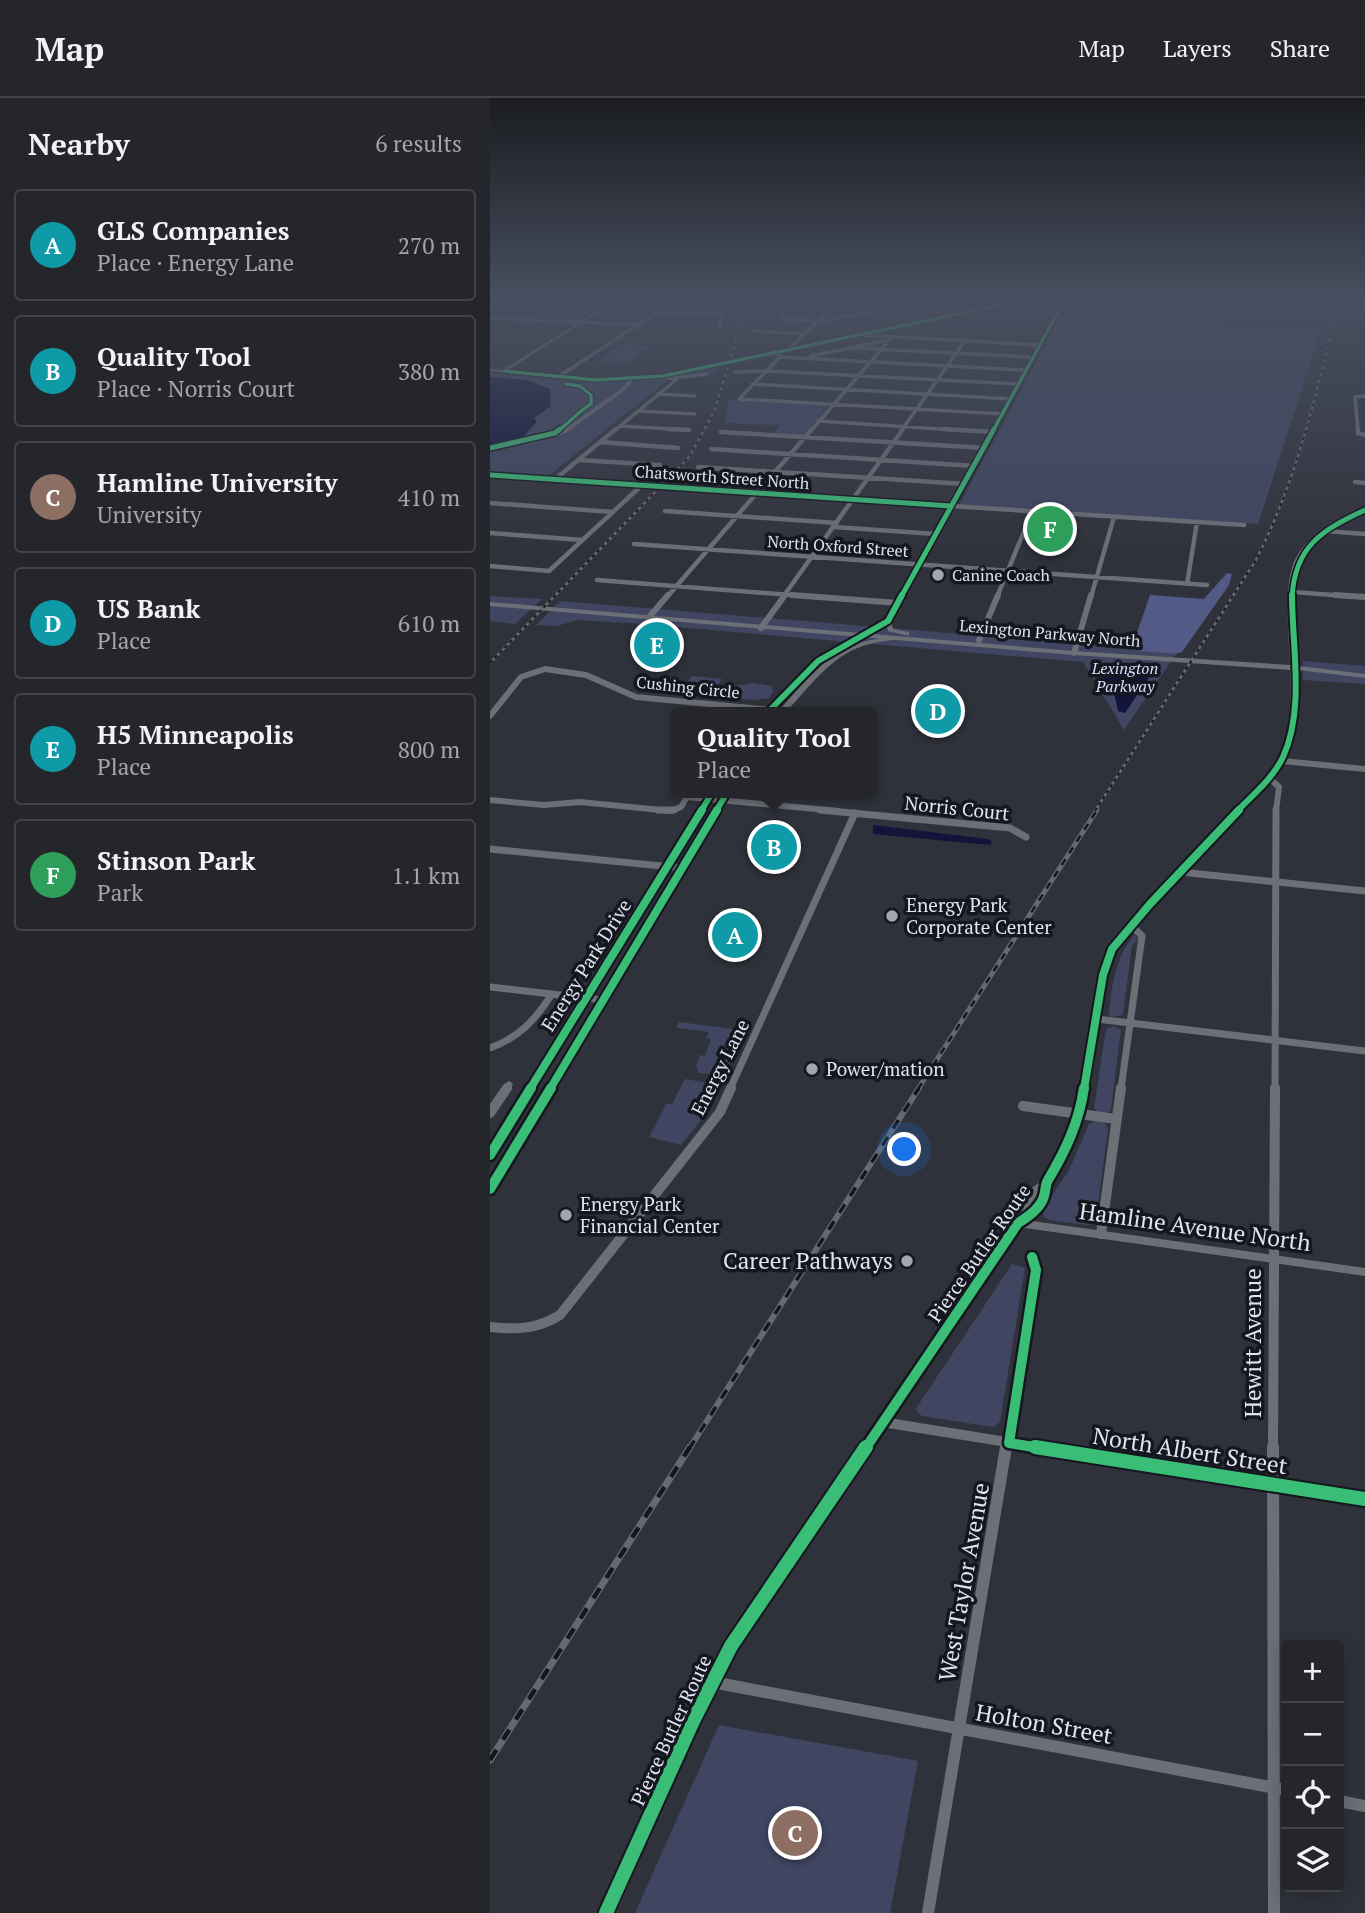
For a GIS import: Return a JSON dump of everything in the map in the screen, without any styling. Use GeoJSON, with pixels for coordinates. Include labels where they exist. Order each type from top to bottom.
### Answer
{"type":"FeatureCollection","features":[{"type":"Feature","properties":{"kind":"main road","name":"Pierce Butler Route"},"geometry":{"type":"LineString","coordinates":[[606,1913],[712,1682],[751,1613],[1018,1223],[1033,1213],[1044,1198],[1046,1184],[1066,1149],[1080,1115],[1105,963],[1115,943],[1282,761],[1292,733],[1294,573],[1299,559],[1325,531],[1365,510]]}},
{"type":"Feature","properties":{"kind":"main road","name":"Lexington Parkway North"},"geometry":{"type":"LineString","coordinates":[[490,604],[895,638],[1075,650]]}},
{"type":"Feature","properties":{"kind":"main road"},"geometry":{"type":"LineString","coordinates":[[888,621],[890,630],[909,634]]}},
{"type":"Feature","properties":{"kind":"main road","name":"Lexington Parkway North"},"geometry":{"type":"LineString","coordinates":[[867,634],[909,634],[1365,674]]}},
{"type":"Feature","properties":{"kind":"street"},"geometry":{"type":"LineString","coordinates":[[619,392],[623,386]]}},
{"type":"Feature","properties":{"kind":"street"},"geometry":{"type":"LineString","coordinates":[[490,449],[532,442],[564,432],[628,386]]}},
{"type":"Feature","properties":{"kind":"street"},"geometry":{"type":"LineString","coordinates":[[554,480],[669,386]]}},
{"type":"Feature","properties":{"kind":"street"},"geometry":{"type":"LineString","coordinates":[[750,386],[739,399],[1003,414]]}},
{"type":"Feature","properties":{"kind":"street"},"geometry":{"type":"LineString","coordinates":[[778,386],[1012,399]]}},
{"type":"Feature","properties":{"kind":"street"},"geometry":{"type":"LineString","coordinates":[[650,616],[850,386]]}},
{"type":"Feature","properties":{"kind":"street"},"geometry":{"type":"LineString","coordinates":[[763,625],[934,386]]}},
{"type":"Feature","properties":{"kind":"street"},"geometry":{"type":"LineString","coordinates":[[774,707],[817,662],[888,621],[1017,386]]}},
{"type":"Feature","properties":{"kind":"street"},"geometry":{"type":"LineString","coordinates":[[659,394],[695,396]]}},
{"type":"Feature","properties":{"kind":"street"},"geometry":{"type":"LineString","coordinates":[[1362,435],[1356,395],[1365,396]]}},
{"type":"Feature","properties":{"kind":"street"},"geometry":{"type":"LineString","coordinates":[[638,411],[695,414]]}},
{"type":"Feature","properties":{"kind":"street"},"geometry":{"type":"LineString","coordinates":[[818,421],[994,432]]}},
{"type":"Feature","properties":{"kind":"street"},"geometry":{"type":"LineString","coordinates":[[620,426],[689,430]]}},
{"type":"Feature","properties":{"kind":"street"},"geometry":{"type":"LineString","coordinates":[[721,432],[985,448]]}},
{"type":"Feature","properties":{"kind":"street"},"geometry":{"type":"LineString","coordinates":[[600,442],[678,447]]}},
{"type":"Feature","properties":{"kind":"street"},"geometry":{"type":"LineString","coordinates":[[711,449],[975,466]]}},
{"type":"Feature","properties":{"kind":"street"},"geometry":{"type":"LineString","coordinates":[[579,460],[660,465]]}},
{"type":"Feature","properties":{"kind":"street"},"geometry":{"type":"LineString","coordinates":[[698,467],[965,484]]}},
{"type":"Feature","properties":{"kind":"street","name":"Chatsworth Street North"},"geometry":{"type":"LineString","coordinates":[[490,475],[1244,525]]}},
{"type":"Feature","properties":{"kind":"street"},"geometry":{"type":"LineString","coordinates":[[1355,482],[1365,483]]}},
{"type":"Feature","properties":{"kind":"street"},"geometry":{"type":"LineString","coordinates":[[490,566],[549,571],[641,486]]}},
{"type":"Feature","properties":{"kind":"street"},"geometry":{"type":"LineString","coordinates":[[490,503],[613,512]]}},
{"type":"Feature","properties":{"kind":"street"},"geometry":{"type":"LineString","coordinates":[[665,511],[936,534]]}},
{"type":"Feature","properties":{"kind":"street"},"geometry":{"type":"LineString","coordinates":[[979,640],[1032,512]]}},
{"type":"Feature","properties":{"kind":"street"},"geometry":{"type":"LineString","coordinates":[[1075,650],[1114,517]]}},
{"type":"Feature","properties":{"kind":"street"},"geometry":{"type":"LineString","coordinates":[[1187,584],[1197,522]]}},
{"type":"Feature","properties":{"kind":"street"},"geometry":{"type":"LineString","coordinates":[[1325,531],[1365,534]]}},
{"type":"Feature","properties":{"kind":"street"},"geometry":{"type":"LineString","coordinates":[[490,533],[582,540]]}},
{"type":"Feature","properties":{"kind":"street","name":"North Oxford Street"},"geometry":{"type":"LineString","coordinates":[[634,544],[1207,585]]}},
{"type":"Feature","properties":{"kind":"street"},"geometry":{"type":"LineString","coordinates":[[597,580],[898,603]]}},
{"type":"Feature","properties":{"kind":"street"},"geometry":{"type":"LineString","coordinates":[[1293,592],[1365,597]]}},
{"type":"Feature","properties":{"kind":"street"},"geometry":{"type":"LineString","coordinates":[[788,707],[827,664],[864,640],[867,634]]}},
{"type":"Feature","properties":{"kind":"street"},"geometry":{"type":"LineString","coordinates":[[843,652],[867,642],[895,638]]}},
{"type":"Feature","properties":{"kind":"street","name":"Cushing Circle"},"geometry":{"type":"LineString","coordinates":[[490,716],[521,677],[545,669],[586,674],[636,697],[718,707]]}},
{"type":"Feature","properties":{"kind":"street"},"geometry":{"type":"LineString","coordinates":[[1282,761],[1365,769]]}},
{"type":"Feature","properties":{"kind":"street","name":"Hewitt Avenue"},"geometry":{"type":"LineString","coordinates":[[1269,778],[1279,787],[1276,796],[1278,882],[1273,1484],[1280,1789],[1274,1913]]}},
{"type":"Feature","properties":{"kind":"street"},"geometry":{"type":"LineString","coordinates":[[490,800],[544,805],[580,803],[671,811],[681,807],[686,798]]}},
{"type":"Feature","properties":{"kind":"street","name":"Energy Park Drive"},"geometry":{"type":"LineString","coordinates":[[490,1156],[667,866],[716,798]]}},
{"type":"Feature","properties":{"kind":"street","name":"Energy Park Drive"},"geometry":{"type":"LineString","coordinates":[[492,1182],[682,868],[717,798]]}},
{"type":"Feature","properties":{"kind":"street","name":"Norris Court"},"geometry":{"type":"LineString","coordinates":[[726,798],[1010,828],[1026,837]]}},
{"type":"Feature","properties":{"kind":"street","name":"Energy Lane"},"geometry":{"type":"LineString","coordinates":[[490,1327],[524,1329],[545,1324],[561,1315],[720,1112],[855,813]]}},
{"type":"Feature","properties":{"kind":"street"},"geometry":{"type":"LineString","coordinates":[[490,849],[682,868]]}},
{"type":"Feature","properties":{"kind":"street"},"geometry":{"type":"LineString","coordinates":[[1180,872],[1365,891]]}},
{"type":"Feature","properties":{"kind":"street"},"geometry":{"type":"LineString","coordinates":[[1101,1234],[1141,940],[1140,933],[1131,925]]}},
{"type":"Feature","properties":{"kind":"street"},"geometry":{"type":"LineString","coordinates":[[490,987],[603,1000]]}},
{"type":"Feature","properties":{"kind":"street"},"geometry":{"type":"LineString","coordinates":[[490,1048],[509,1042],[525,1032],[552,993]]}},
{"type":"Feature","properties":{"kind":"street"},"geometry":{"type":"LineString","coordinates":[[1097,1019],[1365,1051]]}},
{"type":"Feature","properties":{"kind":"street"},"geometry":{"type":"LineString","coordinates":[[490,1113],[509,1085]]}},
{"type":"Feature","properties":{"kind":"street"},"geometry":{"type":"LineString","coordinates":[[1023,1106],[1116,1119]]}},
{"type":"Feature","properties":{"kind":"street","name":"Hamline Avenue North"},"geometry":{"type":"LineString","coordinates":[[1018,1223],[1365,1272]]}},
{"type":"Feature","properties":{"kind":"street","name":"West Taylor Avenue"},"geometry":{"type":"LineString","coordinates":[[928,1913],[1009,1443],[1036,1270],[1032,1257]]}},
{"type":"Feature","properties":{"kind":"street","name":"North Albert Street"},"geometry":{"type":"LineString","coordinates":[[882,1422],[1365,1499]]}},
{"type":"Feature","properties":{"kind":"street","name":"Holton Street"},"geometry":{"type":"LineString","coordinates":[[712,1682],[1280,1789]]}},
{"type":"Feature","properties":{"kind":"street"},"geometry":{"type":"LineString","coordinates":[[1344,1802],[1365,1806]]}},
{"type":"Feature","properties":{"kind":"green space"},"geometry":{"type":"Polygon","coordinates":[[[490,386],[661,386],[548,476],[490,473],[490,386]]]}},
{"type":"Feature","properties":{"kind":"green space"},"geometry":{"type":"Polygon","coordinates":[[[1023,386],[1303,386],[1258,524],[959,505],[1023,386]]]}},
{"type":"Feature","properties":{"kind":"green space"},"geometry":{"type":"Polygon","coordinates":[[[729,400],[830,405],[803,436],[773,435],[780,425],[724,423],[729,400]]]}},
{"type":"Feature","properties":{"kind":"green space"},"geometry":{"type":"Polygon","coordinates":[[[1040,515],[1069,516],[1060,544],[1029,542],[1040,515]]]}},
{"type":"Feature","properties":{"kind":"green space"},"geometry":{"type":"Polygon","coordinates":[[[490,596],[542,599],[515,624],[490,621],[490,596]]]}},
{"type":"Feature","properties":{"kind":"green space","name":"Lexington Parkway"},"geometry":{"type":"Polygon","coordinates":[[[560,601],[1132,648],[1176,654],[1124,730],[1083,662],[629,623],[577,620],[557,626],[536,625],[560,601]]]}},
{"type":"Feature","properties":{"kind":"green space"},"geometry":{"type":"Polygon","coordinates":[[[1303,661],[1365,666],[1365,684],[1303,680],[1303,661]]]}},
{"type":"Feature","properties":{"kind":"green space"},"geometry":{"type":"Polygon","coordinates":[[[692,676],[722,679],[711,695],[680,692],[692,676]]]}},
{"type":"Feature","properties":{"kind":"green space"},"geometry":{"type":"Polygon","coordinates":[[[753,683],[771,686],[773,692],[769,698],[725,698],[723,694],[729,687],[753,683]]]}},
{"type":"Feature","properties":{"kind":"green space"},"geometry":{"type":"Polygon","coordinates":[[[1135,934],[1138,940],[1132,945],[1123,1015],[1110,1017],[1116,972],[1123,952],[1135,934]]]}},
{"type":"Feature","properties":{"kind":"green space"},"geometry":{"type":"Polygon","coordinates":[[[679,1022],[742,1030],[736,1055],[725,1072],[715,1075],[698,1073],[696,1065],[700,1055],[705,1056],[711,1039],[706,1038],[709,1032],[676,1028],[679,1022]]]}},
{"type":"Feature","properties":{"kind":"green space"},"geometry":{"type":"Polygon","coordinates":[[[1114,1026],[1121,1030],[1111,1109],[1106,1114],[1094,1108],[1106,1029],[1114,1026]]]}},
{"type":"Feature","properties":{"kind":"green space"},"geometry":{"type":"Polygon","coordinates":[[[685,1079],[720,1085],[709,1110],[681,1145],[649,1137],[666,1104],[672,1104],[685,1079]]]}},
{"type":"Feature","properties":{"kind":"green space"},"geometry":{"type":"Polygon","coordinates":[[[1095,1121],[1105,1123],[1108,1129],[1096,1219],[1091,1225],[1049,1220],[1044,1217],[1043,1209],[1069,1170],[1089,1124],[1095,1121]]]}},
{"type":"Feature","properties":{"kind":"green space"},"geometry":{"type":"Polygon","coordinates":[[[1012,1264],[1025,1268],[1000,1422],[993,1427],[922,1416],[915,1410],[1012,1264]]]}},
{"type":"Feature","properties":{"kind":"green space"},"geometry":{"type":"Polygon","coordinates":[[[719,1725],[918,1761],[890,1913],[635,1913],[719,1725]]]}},
{"type":"Feature","properties":{"kind":"shaded area"},"geometry":{"type":"Polygon","coordinates":[[[490,386],[542,386],[550,389],[551,406],[534,418],[537,422],[522,438],[490,445],[490,386]]]}},
{"type":"Feature","properties":{"kind":"shaded area"},"geometry":{"type":"Polygon","coordinates":[[[1227,573],[1232,574],[1229,585],[1182,652],[1176,654],[1131,650],[1150,595],[1204,599],[1227,573]]]}},
{"type":"Feature","properties":{"kind":"shaded area"},"geometry":{"type":"Polygon","coordinates":[[[1098,665],[1151,667],[1154,670],[1125,713],[1118,711],[1115,697],[1098,668],[1098,665]]]}},
{"type":"Feature","properties":{"kind":"shaded area"},"geometry":{"type":"Polygon","coordinates":[[[873,825],[988,839],[992,842],[990,845],[873,834],[873,825]]]}},
{"type":"Feature","properties":{"kind":"waterway"},"geometry":{"type":"LineString","coordinates":[[660,678],[661,684],[656,691],[725,698]]}},
{"type":"Feature","properties":{"kind":"railway"},"geometry":{"type":"LineString","coordinates":[[490,663],[689,457],[714,412],[722,386]]}},
{"type":"Feature","properties":{"kind":"railway"},"geometry":{"type":"LineString","coordinates":[[1095,811],[1256,560],[1284,497],[1318,386]]}},
{"type":"Feature","properties":{"kind":"railway"},"geometry":{"type":"LineString","coordinates":[[918,1089],[1097,810]]}},
{"type":"Feature","properties":{"kind":"railway"},"geometry":{"type":"LineString","coordinates":[[689,1449],[919,1088]]}},
{"type":"Feature","properties":{"kind":"railway"},"geometry":{"type":"LineString","coordinates":[[490,1760],[690,1447]]}},
{"type":"Feature","properties":{"kind":"cycle path"},"geometry":{"type":"LineString","coordinates":[[490,448],[555,433],[591,404],[591,395],[578,386]]}},
{"type":"Feature","properties":{"kind":"cycle path"},"geometry":{"type":"LineString","coordinates":[[773,707],[826,655],[888,621],[1017,386]]}},
{"type":"Feature","properties":{"kind":"cycle path"},"geometry":{"type":"LineString","coordinates":[[490,475],[951,506]]}},
{"type":"Feature","properties":{"kind":"cycle path"},"geometry":{"type":"LineString","coordinates":[[606,1913],[693,1721],[731,1646],[1018,1223],[1030,1216],[1044,1198],[1046,1184],[1063,1156],[1080,1115],[1103,975],[1112,949],[1150,904],[1269,778],[1283,757],[1294,706],[1292,593],[1295,568],[1300,557],[1315,540],[1333,526],[1365,510]]}},
{"type":"Feature","properties":{"kind":"cycle path"},"geometry":{"type":"LineString","coordinates":[[490,1155],[709,798]]}},
{"type":"Feature","properties":{"kind":"cycle path"},"geometry":{"type":"LineString","coordinates":[[490,1189],[724,798]]}},
{"type":"Feature","properties":{"kind":"cycle path"},"geometry":{"type":"LineString","coordinates":[[1032,1257],[1036,1270],[1009,1443],[1365,1499]]}},
{"type":"Feature","properties":{"kind":"place","name":"Stinson Park"},"geometry":{"type":"Point","coordinates":[1050,529]}},
{"type":"Feature","properties":{"kind":"place","name":"Canine Coach"},"geometry":{"type":"Point","coordinates":[938,575]}},
{"type":"Feature","properties":{"kind":"place","name":"H5 Minneapolis"},"geometry":{"type":"Point","coordinates":[657,645]}},
{"type":"Feature","properties":{"kind":"place","name":"US Bank"},"geometry":{"type":"Point","coordinates":[938,711]}},
{"type":"Feature","properties":{"kind":"place","name":"Quality Tool"},"geometry":{"type":"Point","coordinates":[774,847]}},
{"type":"Feature","properties":{"kind":"place","name":"Energy Park Corporate Center"},"geometry":{"type":"Point","coordinates":[892,916]}},
{"type":"Feature","properties":{"kind":"place","name":"GLS Companies"},"geometry":{"type":"Point","coordinates":[735,935]}},
{"type":"Feature","properties":{"kind":"place","name":"Power/mation"},"geometry":{"type":"Point","coordinates":[812,1069]}},
{"type":"Feature","properties":{"kind":"place","name":"Energy Park Financial Center"},"geometry":{"type":"Point","coordinates":[566,1215]}},
{"type":"Feature","properties":{"kind":"place","name":"Career Pathways"},"geometry":{"type":"Point","coordinates":[907,1261]}},
{"type":"Feature","properties":{"kind":"place","name":"Hamline University"},"geometry":{"type":"Point","coordinates":[795,1833]}}]}
